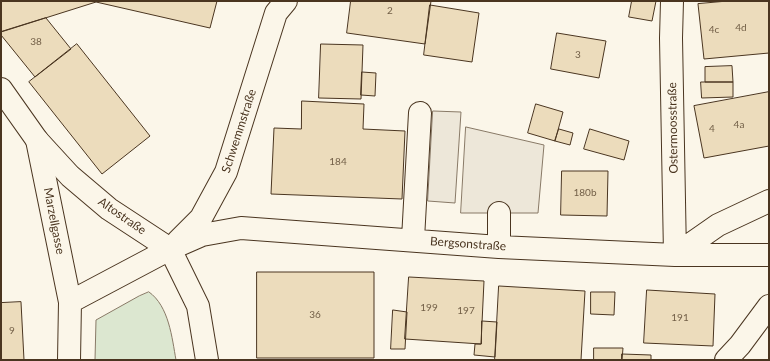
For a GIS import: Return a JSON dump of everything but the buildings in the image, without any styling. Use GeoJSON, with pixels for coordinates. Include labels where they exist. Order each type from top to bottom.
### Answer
{"type":"FeatureCollection","features":[{"type":"Feature","properties":{"kind":"street","name":"Ostermoosstraße"},"geometry":{"type":"LineString","coordinates":[[672,1],[671,38],[675,255]]}},
{"type":"Feature","properties":{"kind":"street","name":"Schwemmstraße"},"geometry":{"type":"LineString","coordinates":[[170,249],[201,218],[226,172],[279,5]]}},
{"type":"Feature","properties":{"kind":"street","name":"Altostraße"},"geometry":{"type":"LineString","coordinates":[[1,89],[37,140],[70,176],[108,210],[170,249]]}},
{"type":"Feature","properties":{"kind":"street"},"geometry":{"type":"LineString","coordinates":[[413,240],[420,113]]}},
{"type":"Feature","properties":{"kind":"street","name":"Marzellgasse"},"geometry":{"type":"LineString","coordinates":[[37,140],[70,302],[68,360]]}},
{"type":"Feature","properties":{"kind":"street"},"geometry":{"type":"LineString","coordinates":[[675,255],[718,225],[769,201]]}},
{"type":"Feature","properties":{"kind":"street"},"geometry":{"type":"LineString","coordinates":[[499,247],[500,213]]}},
{"type":"Feature","properties":{"kind":"street","name":"Bergsonstraße"},"geometry":{"type":"LineString","coordinates":[[170,249],[202,235],[241,228],[499,247],[675,255],[769,255]]}},
{"type":"Feature","properties":{"kind":"street"},"geometry":{"type":"LineString","coordinates":[[70,302],[170,249],[198,306],[207,360]]}},
{"type":"Feature","properties":{"kind":"street"},"geometry":{"type":"LineString","coordinates":[[726,360],[740,345],[769,306]]}},
{"type":"Feature","properties":{"kind":"green space"},"geometry":{"type":"Polygon","coordinates":[[[149,292],[156,298],[165,314],[171,333],[176,360],[95,360],[96,320],[149,292]]]}},
{"type":"Feature","properties":{"kind":"shaded area"},"geometry":{"type":"Polygon","coordinates":[[[433,111],[461,112],[455,203],[428,201],[433,111]]]}},
{"type":"Feature","properties":{"kind":"shaded area"},"geometry":{"type":"Polygon","coordinates":[[[466,127],[544,145],[538,213],[461,213],[466,127]]]}}]}
